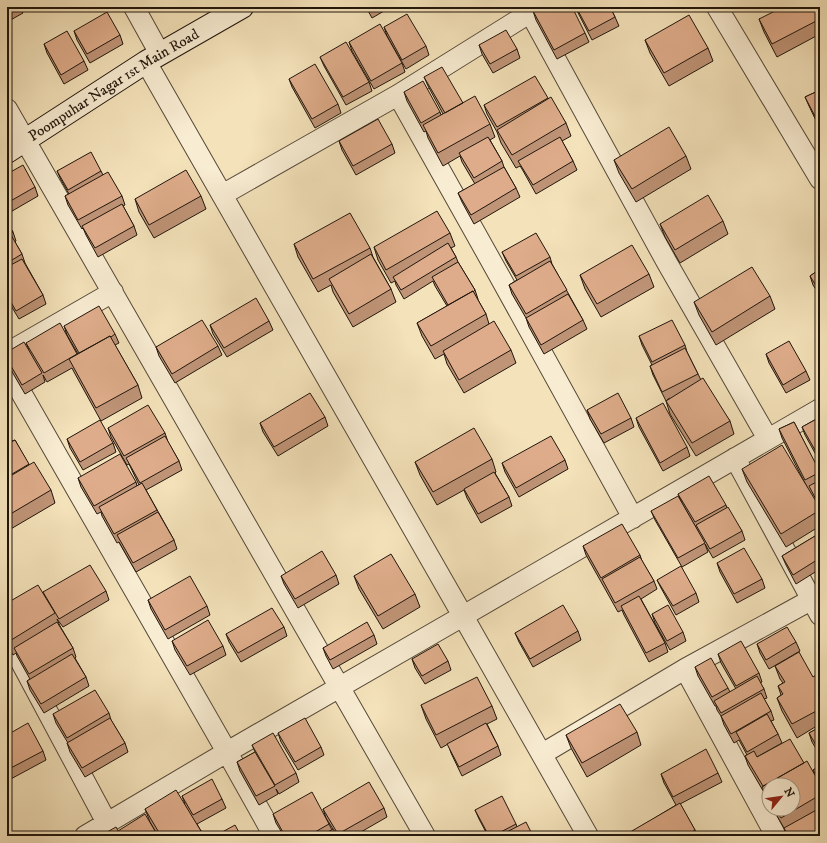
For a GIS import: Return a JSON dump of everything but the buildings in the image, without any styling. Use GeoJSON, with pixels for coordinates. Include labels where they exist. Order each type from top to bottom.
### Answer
{"type":"FeatureCollection","features":[{"type":"Feature","properties":{"kind":"main road","name":"Poompuhar Nagar 1st Main Road"},"geometry":{"type":"LineString","coordinates":[[7,152],[153,58],[242,7]]}},
{"type":"Feature","properties":{"kind":"street"},"geometry":{"type":"LineString","coordinates":[[134,7],[153,58],[222,195],[588,836]]}},
{"type":"Feature","properties":{"kind":"street"},"geometry":{"type":"LineString","coordinates":[[717,7],[820,179]]}},
{"type":"Feature","properties":{"kind":"street"},"geometry":{"type":"LineString","coordinates":[[222,195],[398,95],[532,9],[666,261],[768,439]]}},
{"type":"Feature","properties":{"kind":"street"},"geometry":{"type":"LineString","coordinates":[[398,95],[633,518]]}},
{"type":"Feature","properties":{"kind":"street"},"geometry":{"type":"LineString","coordinates":[[7,109],[426,836]]}},
{"type":"Feature","properties":{"kind":"street"},"geometry":{"type":"LineString","coordinates":[[7,353],[113,292]]}},
{"type":"Feature","properties":{"kind":"street"},"geometry":{"type":"LineString","coordinates":[[7,368],[228,752],[274,836]]}},
{"type":"Feature","properties":{"kind":"street"},"geometry":{"type":"LineString","coordinates":[[85,836],[339,687],[820,409]]}},
{"type":"Feature","properties":{"kind":"street"},"geometry":{"type":"LineString","coordinates":[[542,754],[685,670],[817,604],[735,458]]}},
{"type":"Feature","properties":{"kind":"street"},"geometry":{"type":"LineString","coordinates":[[7,636],[107,823]]}},
{"type":"Feature","properties":{"kind":"street"},"geometry":{"type":"LineString","coordinates":[[685,670],[776,836]]}}]}
